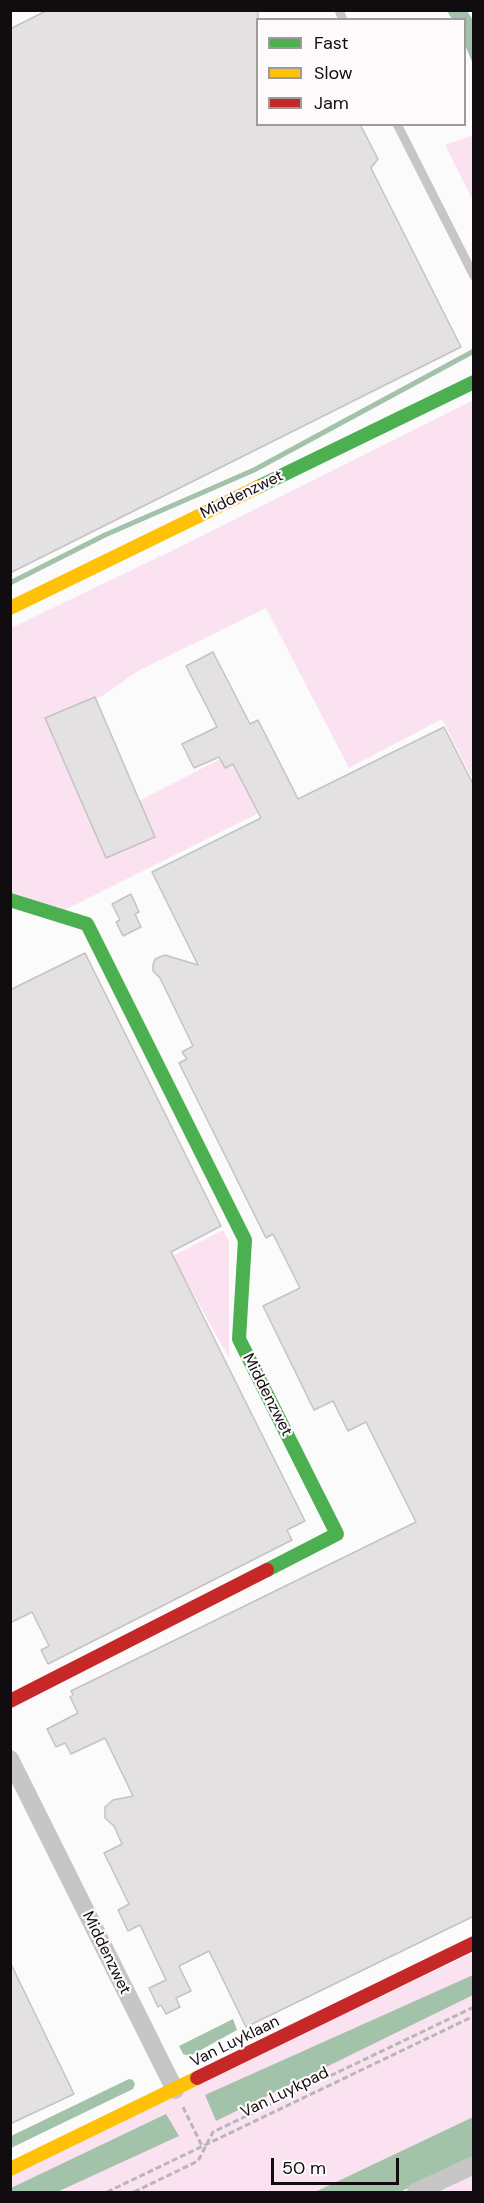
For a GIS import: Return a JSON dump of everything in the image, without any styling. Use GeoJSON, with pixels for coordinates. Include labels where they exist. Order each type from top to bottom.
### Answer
{"type":"FeatureCollection","features":[{"type":"Feature","properties":{"kind":"street","name":"Middenzwet"},"geometry":{"type":"LineString","coordinates":[[10,608],[474,382]]}},
{"type":"Feature","properties":{"kind":"street","name":"Middenzwet"},"geometry":{"type":"LineString","coordinates":[[10,900],[87,924],[244,1240],[239,1339],[337,1534],[10,1701]]}},
{"type":"Feature","properties":{"kind":"street","name":"Middenzwet"},"geometry":{"type":"LineString","coordinates":[[10,1759],[175,2090]]}},
{"type":"Feature","properties":{"kind":"street","name":"Van Luyklaan"},"geometry":{"type":"LineString","coordinates":[[10,2169],[474,1943]]}},
{"type":"Feature","properties":{"kind":"street"},"geometry":{"type":"LineString","coordinates":[[416,2193],[474,2165]]}},
{"type":"Feature","properties":{"kind":"lane"},"geometry":{"type":"LineString","coordinates":[[398,126],[474,276]]}},
{"type":"Feature","properties":{"kind":"path"},"geometry":{"type":"LineString","coordinates":[[134,2193],[198,2161],[210,2143],[213,2132],[474,2007]]}},
{"type":"Feature","properties":{"kind":"path","name":"Van Luykpad"},"geometry":{"type":"LineString","coordinates":[[107,2193],[474,2016]]}},
{"type":"Feature","properties":{"kind":"path"},"geometry":{"type":"LineString","coordinates":[[175,2090],[202,2146]]}},
{"type":"Feature","properties":{"kind":"shaded area"},"geometry":{"type":"Polygon","coordinates":[[[447,11],[467,11],[474,22],[473,64],[466,47],[466,18],[451,18],[447,11]]]}},
{"type":"Feature","properties":{"kind":"shaded area"},"geometry":{"type":"Polygon","coordinates":[[[474,135],[473,201],[445,145],[474,135]]]}},
{"type":"Feature","properties":{"kind":"shaded area"},"geometry":{"type":"Polygon","coordinates":[[[473,400],[473,780],[442,719],[349,768],[266,608],[138,671],[102,696],[50,719],[94,821],[147,797],[266,735],[297,794],[61,912],[11,893],[11,628],[473,400]]]}},
{"type":"Feature","properties":{"kind":"shaded area"},"geometry":{"type":"Polygon","coordinates":[[[223,1230],[229,1242],[229,1358],[172,1256],[223,1230]]]}},
{"type":"Feature","properties":{"kind":"shaded area"},"geometry":{"type":"Polygon","coordinates":[[[473,1953],[473,2117],[315,2192],[11,2192],[10,2171],[473,1953]]]}},
{"type":"Feature","properties":{"kind":"shaded area"},"geometry":{"type":"Polygon","coordinates":[[[473,1975],[473,1995],[216,2121],[205,2095],[473,1975]]]}},
{"type":"Feature","properties":{"kind":"shaded area"},"geometry":{"type":"Polygon","coordinates":[[[233,2019],[237,2030],[190,2056],[183,2054],[179,2046],[233,2019]]]}},
{"type":"Feature","properties":{"kind":"shaded area"},"geometry":{"type":"Polygon","coordinates":[[[129,2079],[135,2084],[133,2089],[11,2148],[11,2136],[129,2079]]]}},
{"type":"Feature","properties":{"kind":"shaded area"},"geometry":{"type":"Polygon","coordinates":[[[166,2114],[179,2136],[57,2192],[11,2192],[11,2188],[166,2114]]]}},
{"type":"Feature","properties":{"kind":"shaded area"},"geometry":{"type":"Polygon","coordinates":[[[473,2117],[473,2158],[400,2192],[315,2192],[473,2117]]]}},
{"type":"Feature","properties":{"kind":"shaded area"},"geometry":{"type":"Polygon","coordinates":[[[473,2172],[473,2192],[430,2192],[473,2172]]]}},
{"type":"Feature","properties":{"kind":"building"},"geometry":{"type":"Polygon","coordinates":[[[48,10],[258,10],[258,18],[256,18],[256,126],[361,126],[378,159],[371,168],[461,347],[10,573],[10,29],[48,10]]]}},
{"type":"Feature","properties":{"kind":"building"},"geometry":{"type":"Polygon","coordinates":[[[213,652],[250,724],[258,720],[298,799],[444,727],[474,786],[474,1916],[246,2027],[209,1951],[179,1966],[191,1991],[176,1998],[180,2007],[166,2014],[161,2005],[158,2007],[149,1988],[166,1980],[140,1925],[128,1931],[118,1910],[129,1904],[104,1853],[122,1844],[114,1826],[105,1818],[105,1807],[113,1800],[133,1796],[105,1738],[71,1754],[65,1743],[56,1747],[47,1729],[78,1713],[70,1697],[73,1695],[71,1691],[416,1522],[366,1422],[348,1431],[333,1401],[314,1410],[263,1306],[300,1288],[273,1234],[266,1238],[179,1063],[187,1059],[182,1052],[193,1046],[160,978],[153,971],[155,959],[165,955],[198,965],[152,872],[261,818],[233,764],[225,768],[219,757],[194,768],[182,744],[217,727],[186,666],[213,652]]]}},
{"type":"Feature","properties":{"kind":"building"},"geometry":{"type":"Polygon","coordinates":[[[95,697],[155,837],[106,858],[45,718],[95,697]]]}},
{"type":"Feature","properties":{"kind":"building"},"geometry":{"type":"Polygon","coordinates":[[[131,894],[139,912],[135,914],[141,927],[123,936],[116,922],[120,920],[112,904],[131,894]]]}},
{"type":"Feature","properties":{"kind":"building"},"geometry":{"type":"Polygon","coordinates":[[[85,953],[221,1226],[171,1252],[305,1521],[287,1530],[292,1540],[48,1664],[41,1650],[49,1646],[32,1612],[10,1623],[10,990],[85,953]]]}},
{"type":"Feature","properties":{"kind":"building"},"geometry":{"type":"Polygon","coordinates":[[[10,1962],[74,2094],[10,2124],[10,1962]]]}},
{"type":"Feature","properties":{"kind":"waterway"},"geometry":{"type":"LineString","coordinates":[[10,583],[105,535],[254,470],[474,351]]}},
{"type":"Feature","properties":{"kind":"traffic: fast"},"geometry":{"type":"LineString","coordinates":[[258,487],[474,382]]}},
{"type":"Feature","properties":{"kind":"traffic: fast"},"geometry":{"type":"LineString","coordinates":[[10,900],[87,924],[245,1240],[239,1339],[337,1534],[267,1570]]}},
{"type":"Feature","properties":{"kind":"traffic: slow"},"geometry":{"type":"LineString","coordinates":[[10,608],[258,487]]}},
{"type":"Feature","properties":{"kind":"traffic: slow"},"geometry":{"type":"LineString","coordinates":[[10,2169],[197,2078]]}},
{"type":"Feature","properties":{"kind":"traffic: jam"},"geometry":{"type":"LineString","coordinates":[[10,1701],[267,1570]]}},
{"type":"Feature","properties":{"kind":"traffic: jam"},"geometry":{"type":"LineString","coordinates":[[197,2078],[474,1943]]}}]}
